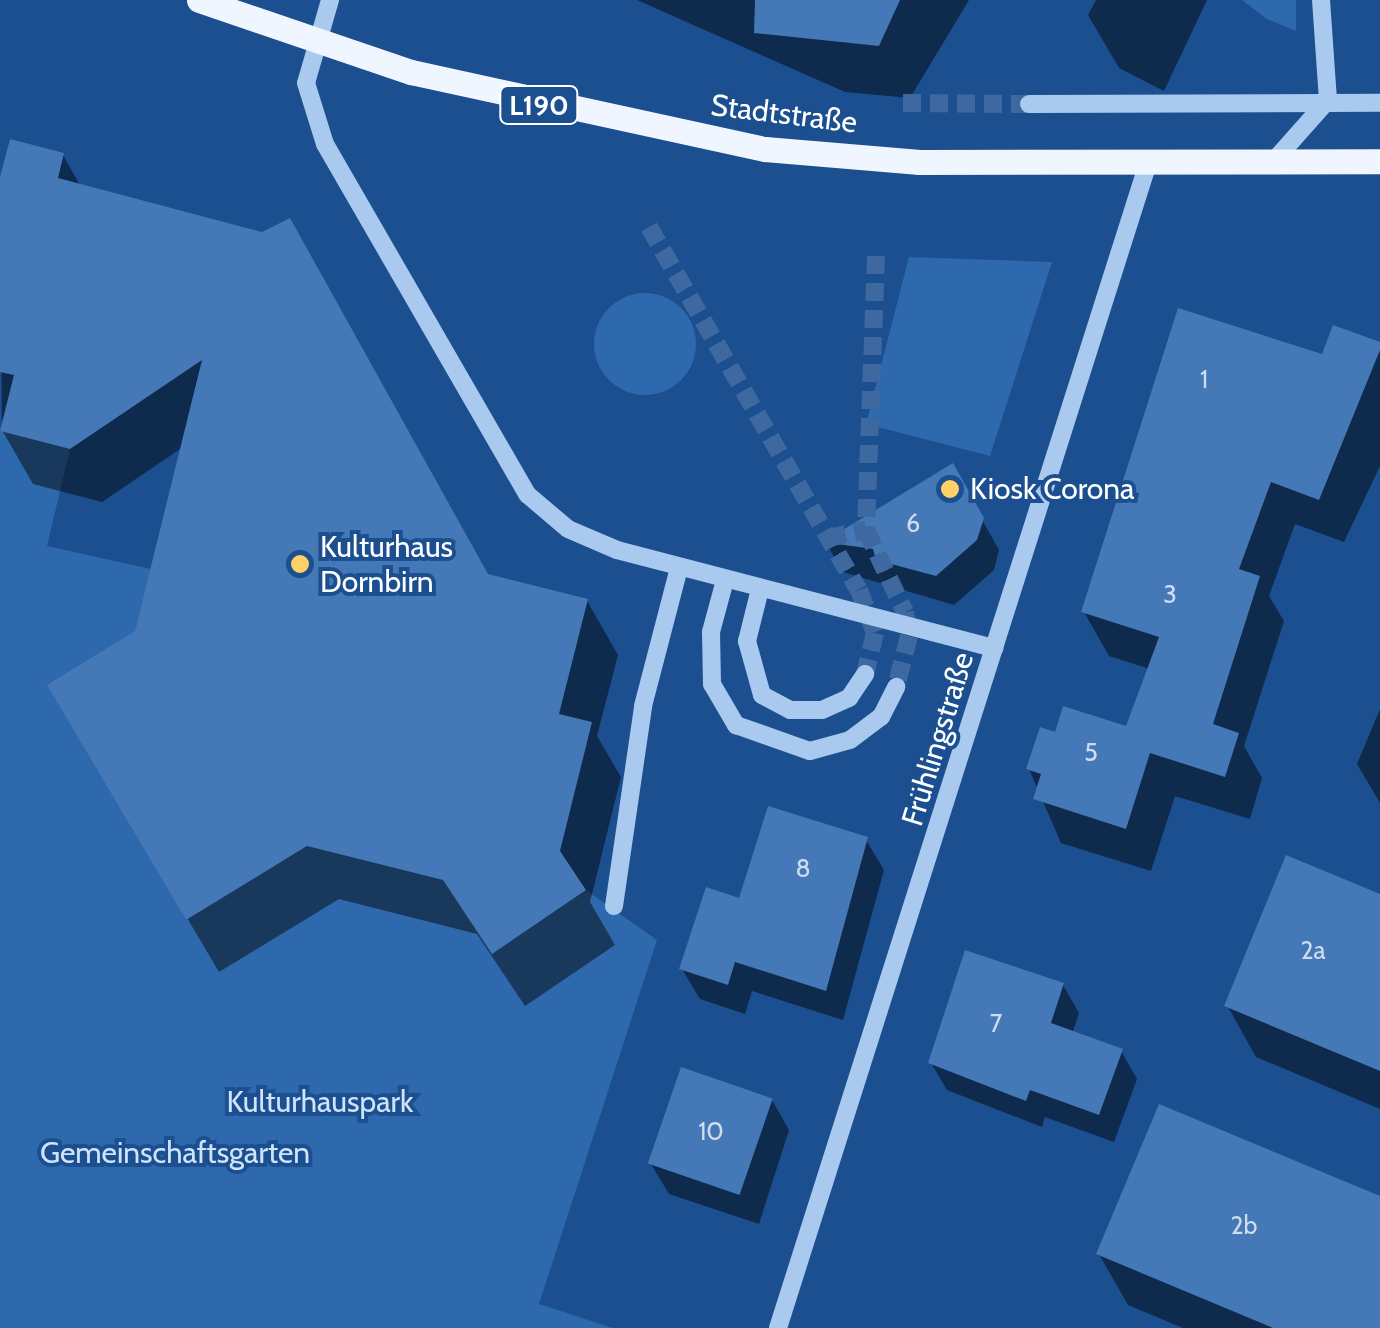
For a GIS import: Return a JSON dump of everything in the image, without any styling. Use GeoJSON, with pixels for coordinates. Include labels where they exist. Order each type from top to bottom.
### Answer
{"type":"FeatureCollection","features":[{"type":"Feature","properties":{"kind":"main road","name":"Stadtstraße"},"geometry":{"type":"LineString","coordinates":[[198,0],[318,44],[557,109],[764,149],[1148,166],[1380,161]]}},
{"type":"Feature","properties":{"kind":"street"},"geometry":{"type":"LineString","coordinates":[[330,0],[306,84],[325,144],[528,495],[568,529],[679,568],[994,648]]}},
{"type":"Feature","properties":{"kind":"street"},"geometry":{"type":"LineString","coordinates":[[1272,162],[1328,100],[1321,0]]}},
{"type":"Feature","properties":{"kind":"street"},"geometry":{"type":"LineString","coordinates":[[1029,104],[1328,100],[1380,103]]}},
{"type":"Feature","properties":{"kind":"street","name":"Frühlingstraße"},"geometry":{"type":"LineString","coordinates":[[778,1328],[1148,166]]}},
{"type":"Feature","properties":{"kind":"street"},"geometry":{"type":"LineString","coordinates":[[614,906],[643,706],[679,568]]}},
{"type":"Feature","properties":{"kind":"street"},"geometry":{"type":"LineString","coordinates":[[725,580],[711,632],[712,684],[736,725],[810,751],[850,740],[882,717],[896,686]]}},
{"type":"Feature","properties":{"kind":"street"},"geometry":{"type":"LineString","coordinates":[[760,589],[747,641],[762,694],[790,710],[822,710],[849,698],[864,674]]}},
{"type":"Feature","properties":{"kind":"green space"},"geometry":{"type":"Polygon","coordinates":[[[1242,0],[1296,0],[1296,31],[1267,19],[1242,0]]]}},
{"type":"Feature","properties":{"kind":"green space"},"geometry":{"type":"Polygon","coordinates":[[[909,257],[1052,262],[990,456],[866,424],[909,257]]]}},
{"type":"Feature","properties":{"kind":"green space"},"geometry":{"type":"Polygon","coordinates":[[[645,293],[674,301],[688,315],[696,344],[688,373],[674,387],[645,395],[616,387],[602,373],[594,344],[602,315],[616,301],[645,293]]]}},
{"type":"Feature","properties":{"kind":"green space","name":"Kulturhauspark"},"geometry":{"type":"Polygon","coordinates":[[[0,431],[70,449],[47,546],[151,569],[135,631],[48,686],[186,920],[307,846],[443,880],[492,953],[586,890],[657,940],[539,1304],[613,1328],[0,1328],[0,431]]]}},
{"type":"Feature","properties":{"kind":"building"},"geometry":{"type":"Polygon","coordinates":[[[755,0],[900,0],[879,46],[754,33],[755,0]]]}},
{"type":"Feature","properties":{"kind":"building","name":"Kulturhaus Dornbirn"},"geometry":{"type":"Polygon","coordinates":[[[10,139],[64,153],[58,178],[262,232],[290,218],[488,574],[588,599],[559,714],[592,722],[560,851],[586,890],[492,954],[443,880],[307,846],[186,920],[47,685],[135,631],[202,360],[70,449],[0,431],[14,375],[0,372],[0,177],[10,139]]]}},
{"type":"Feature","properties":{"kind":"building"},"geometry":{"type":"Polygon","coordinates":[[[1178,308],[1322,354],[1333,325],[1380,342],[1380,350],[1319,500],[1271,482],[1239,569],[1260,576],[1213,724],[1239,733],[1225,777],[1150,753],[1126,829],[1033,799],[1041,774],[1026,769],[1040,727],[1055,732],[1063,706],[1126,726],[1159,637],[1081,612],[1178,308]]]}},
{"type":"Feature","properties":{"kind":"building"},"geometry":{"type":"Polygon","coordinates":[[[953,463],[984,518],[977,540],[936,576],[876,560],[873,549],[823,542],[953,463]]]}},
{"type":"Feature","properties":{"kind":"building"},"geometry":{"type":"Polygon","coordinates":[[[768,806],[868,837],[826,991],[735,962],[728,985],[679,969],[706,887],[739,898],[768,806]]]}},
{"type":"Feature","properties":{"kind":"building"},"geometry":{"type":"Polygon","coordinates":[[[1286,855],[1380,894],[1380,1071],[1224,1006],[1286,855]]]}},
{"type":"Feature","properties":{"kind":"building"},"geometry":{"type":"Polygon","coordinates":[[[965,950],[1064,983],[1051,1023],[1123,1049],[1099,1115],[1030,1090],[1026,1101],[928,1063],[965,950]]]}},
{"type":"Feature","properties":{"kind":"building"},"geometry":{"type":"Polygon","coordinates":[[[681,1067],[773,1099],[740,1195],[648,1163],[681,1067]]]}},
{"type":"Feature","properties":{"kind":"building"},"geometry":{"type":"Polygon","coordinates":[[[1159,1104],[1380,1196],[1380,1328],[1273,1328],[1096,1254],[1159,1104]]]}},
{"type":"Feature","properties":{"kind":"tunnel"},"geometry":{"type":"LineString","coordinates":[[903,103],[1029,104]]}},
{"type":"Feature","properties":{"kind":"tunnel"},"geometry":{"type":"LineString","coordinates":[[649,227],[859,590],[875,633],[865,674]]}},
{"type":"Feature","properties":{"kind":"tunnel"},"geometry":{"type":"LineString","coordinates":[[876,256],[866,530],[905,612],[909,636],[896,687]]}},
{"type":"Feature","properties":{"kind":"tunnel"},"geometry":{"type":"LineString","coordinates":[[828,538],[866,530]]}},
{"type":"Feature","properties":{"kind":"place","name":"Kiosk Corona"},"geometry":{"type":"Point","coordinates":[950,489]}},
{"type":"Feature","properties":{"kind":"place","name":"Kulturhaus Dornbirn"},"geometry":{"type":"Point","coordinates":[300,564]}},
{"type":"Feature","properties":{"kind":"park label","name":"Gemeinschaftsgarten"},"geometry":{"type":"Point","coordinates":[175,1153]}}]}
